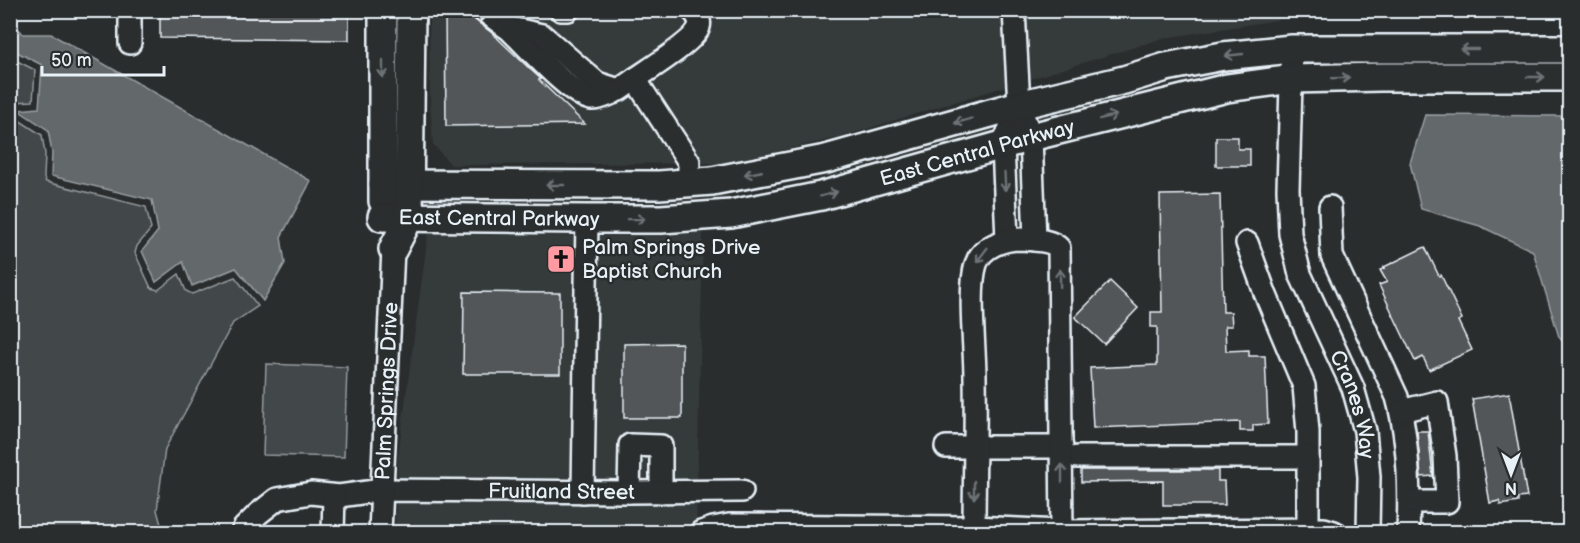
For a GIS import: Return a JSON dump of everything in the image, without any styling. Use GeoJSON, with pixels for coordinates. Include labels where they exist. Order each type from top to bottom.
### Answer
{"type":"FeatureCollection","features":[{"type":"Feature","properties":{"kind":"main road","name":"Palm Springs Drive"},"geometry":{"type":"LineString","coordinates":[[383,10],[382,217],[393,249]]}},
{"type":"Feature","properties":{"kind":"main road","name":"Palm Springs Drive"},"geometry":{"type":"LineString","coordinates":[[393,249],[410,218],[411,10]]}},
{"type":"Feature","properties":{"kind":"main road","name":"East Central Parkway"},"geometry":{"type":"LineString","coordinates":[[383,184],[625,185],[712,181],[826,159],[1019,105],[1124,80],[1166,67],[1223,56],[1292,49],[1569,49]]}},
{"type":"Feature","properties":{"kind":"main road","name":"East Central Parkway"},"geometry":{"type":"LineString","coordinates":[[382,217],[661,219],[731,214],[821,196],[1031,137],[1227,88],[1292,79],[1569,76]]}},
{"type":"Feature","properties":{"kind":"street"},"geometry":{"type":"LineString","coordinates":[[130,10],[130,43]]}},
{"type":"Feature","properties":{"kind":"street"},"geometry":{"type":"LineString","coordinates":[[561,10],[567,10]]}},
{"type":"Feature","properties":{"kind":"street"},"geometry":{"type":"LineString","coordinates":[[618,89],[691,38],[699,28],[699,21],[692,10]]}},
{"type":"Feature","properties":{"kind":"street"},"geometry":{"type":"LineString","coordinates":[[1014,10],[1019,105],[1031,137],[1035,240]]}},
{"type":"Feature","properties":{"kind":"street"},"geometry":{"type":"LineString","coordinates":[[482,16],[520,31],[542,35],[597,83],[618,89],[689,162],[689,183]]}},
{"type":"Feature","properties":{"kind":"street","name":"Cranes Way"},"geometry":{"type":"LineString","coordinates":[[1292,49],[1288,189],[1290,234],[1300,274],[1353,388],[1365,431],[1369,477],[1368,532]]}},
{"type":"Feature","properties":{"kind":"street"},"geometry":{"type":"LineString","coordinates":[[1007,240],[1003,145],[1019,105]]}},
{"type":"Feature","properties":{"kind":"street","name":"Cranes Way"},"geometry":{"type":"LineString","coordinates":[[1330,207],[1332,256],[1397,397],[1401,411],[1407,456],[1408,532]]}},
{"type":"Feature","properties":{"kind":"street"},"geometry":{"type":"LineString","coordinates":[[584,492],[587,219]]}},
{"type":"Feature","properties":{"kind":"street"},"geometry":{"type":"LineString","coordinates":[[974,530],[973,285],[976,262],[988,247],[1007,240],[1035,240],[1056,244],[1059,248],[1069,452],[1061,532]]}},
{"type":"Feature","properties":{"kind":"street"},"geometry":{"type":"LineString","coordinates":[[1247,243],[1304,386],[1308,457],[1297,531]]}},
{"type":"Feature","properties":{"kind":"street","name":"Palm Springs Drive"},"geometry":{"type":"LineString","coordinates":[[380,532],[393,249]]}},
{"type":"Feature","properties":{"kind":"street"},"geometry":{"type":"LineString","coordinates":[[1305,284],[1337,269]]}},
{"type":"Feature","properties":{"kind":"street"},"geometry":{"type":"LineString","coordinates":[[1401,411],[1437,402],[1444,456],[1447,502],[1409,502]]}},
{"type":"Feature","properties":{"kind":"street"},"geometry":{"type":"LineString","coordinates":[[630,492],[630,445],[661,446],[661,492]]}},
{"type":"Feature","properties":{"kind":"street"},"geometry":{"type":"LineString","coordinates":[[946,447],[1308,457]]}},
{"type":"Feature","properties":{"kind":"street","name":"Fruitland Street"},"geometry":{"type":"LineString","coordinates":[[242,532],[258,514],[277,499],[311,493],[334,496],[382,490],[742,491]]}},
{"type":"Feature","properties":{"kind":"street"},"geometry":{"type":"LineString","coordinates":[[333,532],[334,496]]}},
{"type":"Feature","properties":{"kind":"street"},"geometry":{"type":"LineString","coordinates":[[701,532],[729,525],[1061,532],[1324,530],[1334,532]]}},
{"type":"Feature","properties":{"kind":"path"},"geometry":{"type":"LineString","coordinates":[[482,16],[491,10]]}},
{"type":"Feature","properties":{"kind":"shaded area"},"geometry":{"type":"Polygon","coordinates":[[[429,11],[1333,11],[1164,38],[837,138],[724,163],[451,165],[433,144],[429,11]]]}},
{"type":"Feature","properties":{"kind":"shaded area"},"geometry":{"type":"Polygon","coordinates":[[[11,20],[23,34],[51,34],[311,181],[281,237],[285,263],[263,301],[236,268],[192,286],[183,262],[156,282],[142,251],[158,231],[152,200],[51,176],[52,153],[48,130],[18,110],[39,108],[42,65],[11,49],[11,20]]]}},
{"type":"Feature","properties":{"kind":"shaded area"},"geometry":{"type":"Polygon","coordinates":[[[11,58],[35,70],[33,101],[15,102],[11,111],[11,58]]]}},
{"type":"Feature","properties":{"kind":"shaded area"},"geometry":{"type":"Polygon","coordinates":[[[11,111],[14,117],[42,135],[46,182],[146,207],[151,229],[137,246],[135,253],[151,288],[158,290],[179,274],[186,291],[192,294],[235,277],[258,306],[233,323],[165,449],[157,510],[163,532],[11,532],[11,111]]]}},
{"type":"Feature","properties":{"kind":"shaded area"},"geometry":{"type":"Polygon","coordinates":[[[1425,115],[1569,116],[1569,350],[1559,337],[1533,251],[1480,226],[1421,209],[1410,163],[1425,115]]]}},
{"type":"Feature","properties":{"kind":"shaded area"},"geometry":{"type":"Polygon","coordinates":[[[703,233],[696,532],[395,532],[396,500],[684,502],[397,481],[398,456],[428,234],[611,236],[703,233]]]}},
{"type":"Feature","properties":{"kind":"shaded area"},"geometry":{"type":"Polygon","coordinates":[[[266,364],[347,367],[344,457],[263,455],[266,364]]]}},
{"type":"Feature","properties":{"kind":"building"},"geometry":{"type":"Polygon","coordinates":[[[160,10],[349,10],[349,40],[160,38],[160,10]]]}},
{"type":"Feature","properties":{"kind":"building"},"geometry":{"type":"Polygon","coordinates":[[[445,10],[469,10],[475,20],[541,79],[539,80],[585,124],[446,126],[445,10]]]}},
{"type":"Feature","properties":{"kind":"building"},"geometry":{"type":"Polygon","coordinates":[[[1216,137],[1238,137],[1238,149],[1250,149],[1250,166],[1216,166],[1216,137]]]}},
{"type":"Feature","properties":{"kind":"building"},"geometry":{"type":"Polygon","coordinates":[[[1220,194],[1223,312],[1231,312],[1232,326],[1225,326],[1226,351],[1249,350],[1249,356],[1265,356],[1268,424],[1253,425],[1253,431],[1240,431],[1240,422],[1093,428],[1090,368],[1157,365],[1157,327],[1151,327],[1151,312],[1162,312],[1160,195],[1220,194]]]}},
{"type":"Feature","properties":{"kind":"building"},"geometry":{"type":"Polygon","coordinates":[[[1425,247],[1462,319],[1458,321],[1472,350],[1429,370],[1423,357],[1415,361],[1379,285],[1387,282],[1380,270],[1425,247]]]}},
{"type":"Feature","properties":{"kind":"building"},"geometry":{"type":"Polygon","coordinates":[[[1110,281],[1138,308],[1104,344],[1075,317],[1110,281]]]}},
{"type":"Feature","properties":{"kind":"building"},"geometry":{"type":"Polygon","coordinates":[[[464,292],[560,293],[560,374],[463,374],[464,292]]]}},
{"type":"Feature","properties":{"kind":"building"},"geometry":{"type":"Polygon","coordinates":[[[682,343],[682,418],[624,418],[624,344],[682,343]]]}},
{"type":"Feature","properties":{"kind":"building"},"geometry":{"type":"Polygon","coordinates":[[[1509,393],[1527,497],[1518,498],[1518,502],[1500,505],[1499,501],[1490,503],[1472,399],[1509,393]]]}},
{"type":"Feature","properties":{"kind":"building"},"geometry":{"type":"Polygon","coordinates":[[[1417,431],[1428,431],[1433,476],[1421,477],[1417,431]]]}},
{"type":"Feature","properties":{"kind":"building"},"geometry":{"type":"Polygon","coordinates":[[[1081,470],[1218,470],[1218,481],[1224,481],[1225,505],[1163,505],[1163,481],[1081,482],[1081,470]]]}},
{"type":"Feature","properties":{"kind":"place","name":"Palm Springs Drive Baptist Church"},"geometry":{"type":"Point","coordinates":[561,259]}}]}
